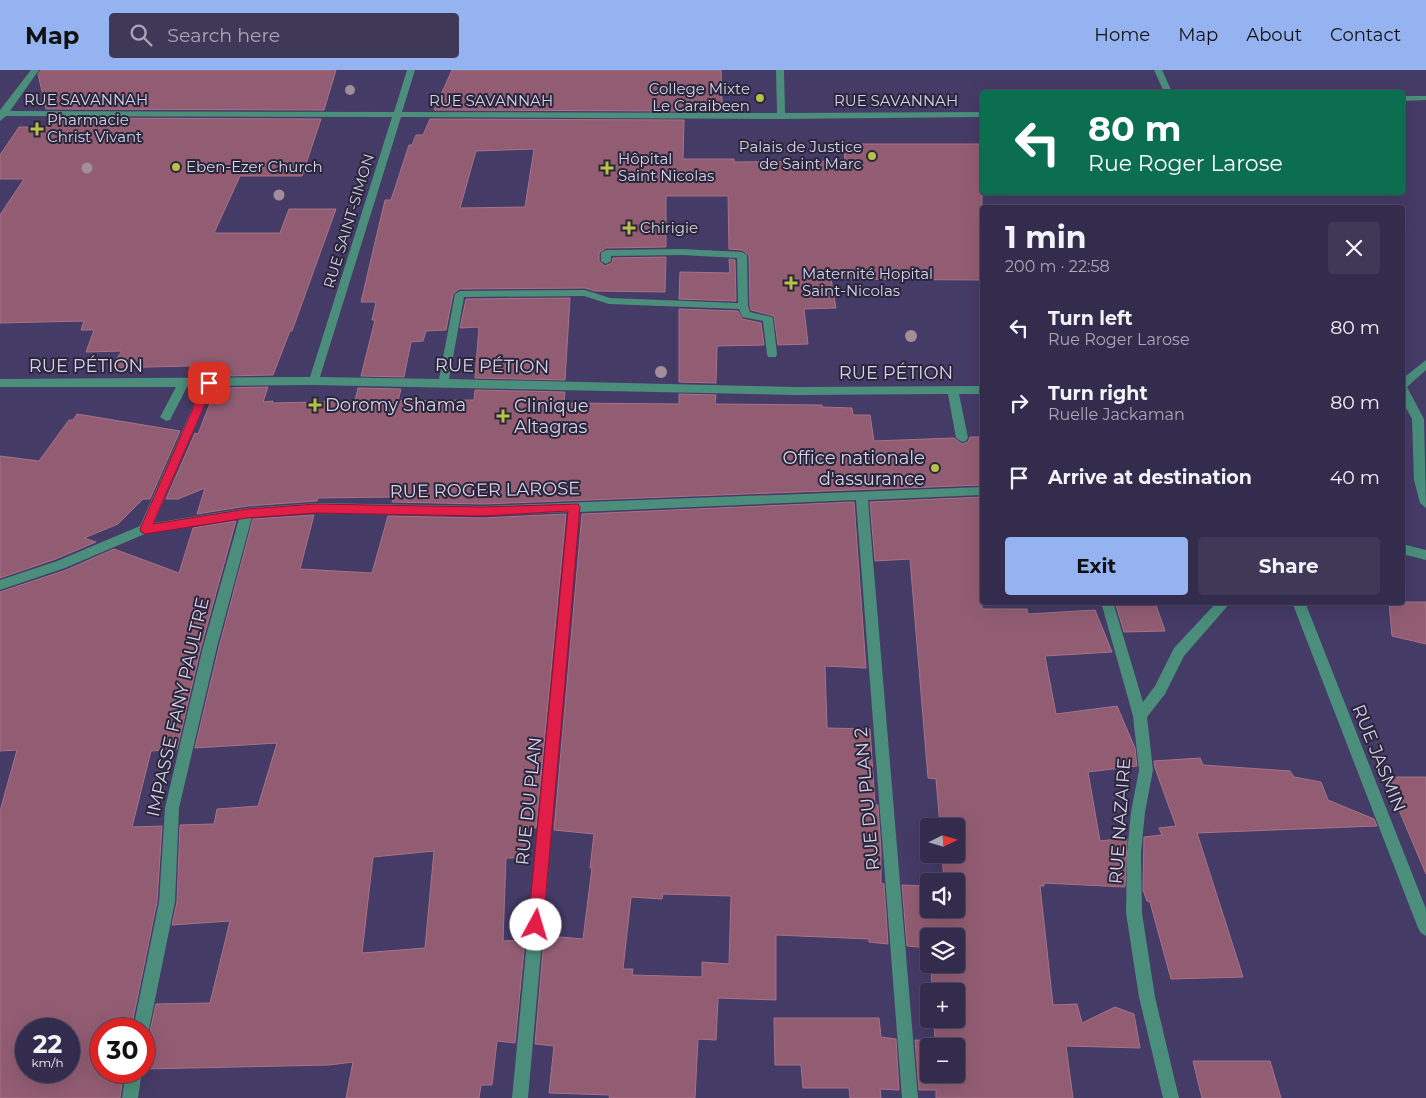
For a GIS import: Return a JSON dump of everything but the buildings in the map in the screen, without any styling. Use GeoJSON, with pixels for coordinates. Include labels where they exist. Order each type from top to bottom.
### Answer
{"type":"FeatureCollection","features":[{"type":"Feature","properties":{"kind":"street"},"geometry":{"type":"LineString","coordinates":[[1,115],[35,70]]}},
{"type":"Feature","properties":{"kind":"street","name":"RUE SAINT-SIMON"},"geometry":{"type":"LineString","coordinates":[[314,381],[411,70]]}},
{"type":"Feature","properties":{"kind":"street"},"geometry":{"type":"LineString","coordinates":[[780,70],[781,116]]}},
{"type":"Feature","properties":{"kind":"street"},"geometry":{"type":"LineString","coordinates":[[1158,70],[1167,90]]}},
{"type":"Feature","properties":{"kind":"street"},"geometry":{"type":"LineString","coordinates":[[1405,99],[1426,98]]}},
{"type":"Feature","properties":{"kind":"street","name":"RUE SAVANNAH"},"geometry":{"type":"LineString","coordinates":[[1,115],[398,114],[781,116],[980,114]]}},
{"type":"Feature","properties":{"kind":"street"},"geometry":{"type":"LineString","coordinates":[[606,261],[606,253],[682,252],[742,255],[743,306],[746,315],[768,319],[772,354]]}},
{"type":"Feature","properties":{"kind":"street"},"geometry":{"type":"LineString","coordinates":[[443,383],[450,359],[460,294],[585,293],[609,301],[743,306]]}},
{"type":"Feature","properties":{"kind":"street"},"geometry":{"type":"LineString","coordinates":[[1405,383],[1426,364]]}},
{"type":"Feature","properties":{"kind":"street","name":"RUE PÉTION"},"geometry":{"type":"LineString","coordinates":[[0,383],[314,381],[797,391],[980,390]]}},
{"type":"Feature","properties":{"kind":"street"},"geometry":{"type":"LineString","coordinates":[[166,417],[183,383]]}},
{"type":"Feature","properties":{"kind":"street"},"geometry":{"type":"LineString","coordinates":[[145,529],[209,383]]}},
{"type":"Feature","properties":{"kind":"street"},"geometry":{"type":"LineString","coordinates":[[953,389],[962,438]]}},
{"type":"Feature","properties":{"kind":"street"},"geometry":{"type":"LineString","coordinates":[[1405,392],[1418,420],[1420,480],[1426,503]]}},
{"type":"Feature","properties":{"kind":"street","name":"RUE ROGER LAROSE"},"geometry":{"type":"LineString","coordinates":[[0,585],[61,565],[145,529],[247,514],[316,508],[483,512],[980,491]]}},
{"type":"Feature","properties":{"kind":"street","name":"RUE DU PLAN 2"},"geometry":{"type":"LineString","coordinates":[[862,497],[910,1098]]}},
{"type":"Feature","properties":{"kind":"street","name":"RUE DU PLAN"},"geometry":{"type":"LineString","coordinates":[[520,1098],[574,507]]}},
{"type":"Feature","properties":{"kind":"street","name":"IMPASSE FANY PAULTRE"},"geometry":{"type":"LineString","coordinates":[[143,1018],[167,902],[172,808],[210,647],[247,514]]}},
{"type":"Feature","properties":{"kind":"street"},"geometry":{"type":"LineString","coordinates":[[1405,550],[1426,556]]}},
{"type":"Feature","properties":{"kind":"street","name":"RUE NAZAIRE"},"geometry":{"type":"LineString","coordinates":[[1108,605],[1140,716],[1146,770],[1138,812],[1134,853],[1134,913],[1147,997],[1171,1098]]}},
{"type":"Feature","properties":{"kind":"street"},"geometry":{"type":"LineString","coordinates":[[1140,716],[1160,690],[1179,652],[1222,605]]}},
{"type":"Feature","properties":{"kind":"street","name":"RUE JASMIN"},"geometry":{"type":"LineString","coordinates":[[1299,605],[1426,928]]}},
{"type":"Feature","properties":{"kind":"street"},"geometry":{"type":"LineString","coordinates":[[130,1098],[132,1083]]}},
{"type":"Feature","properties":{"kind":"place","name":"College Mixte Le Caraibeen"},"geometry":{"type":"Point","coordinates":[760,98]}},
{"type":"Feature","properties":{"kind":"place","name":"Pharmacie Christ Vivant"},"geometry":{"type":"Point","coordinates":[37,129]}},
{"type":"Feature","properties":{"kind":"place","name":"Palais de Justice de Saint Marc"},"geometry":{"type":"Point","coordinates":[872,156]}},
{"type":"Feature","properties":{"kind":"place","name":"Eben-Ezer Church"},"geometry":{"type":"Point","coordinates":[176,167]}},
{"type":"Feature","properties":{"kind":"place","name":"Hôpital Saint Nicolas"},"geometry":{"type":"Point","coordinates":[607,168]}},
{"type":"Feature","properties":{"kind":"place","name":"Chirigie"},"geometry":{"type":"Point","coordinates":[629,228]}},
{"type":"Feature","properties":{"kind":"place","name":"Maternité Hopital Saint-Nicolas"},"geometry":{"type":"Point","coordinates":[791,283]}},
{"type":"Feature","properties":{"kind":"place","name":"Doromy Shama"},"geometry":{"type":"Point","coordinates":[315,405]}},
{"type":"Feature","properties":{"kind":"place","name":"Clinique Altagras"},"geometry":{"type":"Point","coordinates":[503,416]}},
{"type":"Feature","properties":{"kind":"place","name":"Office nationale d'assurance"},"geometry":{"type":"Point","coordinates":[935,468]}},
{"type":"Feature","properties":{"kind":"route"},"geometry":{"type":"LineString","coordinates":[[209,383],[145,529],[247,514],[316,508],[483,512],[574,507],[536,925]]}}]}
